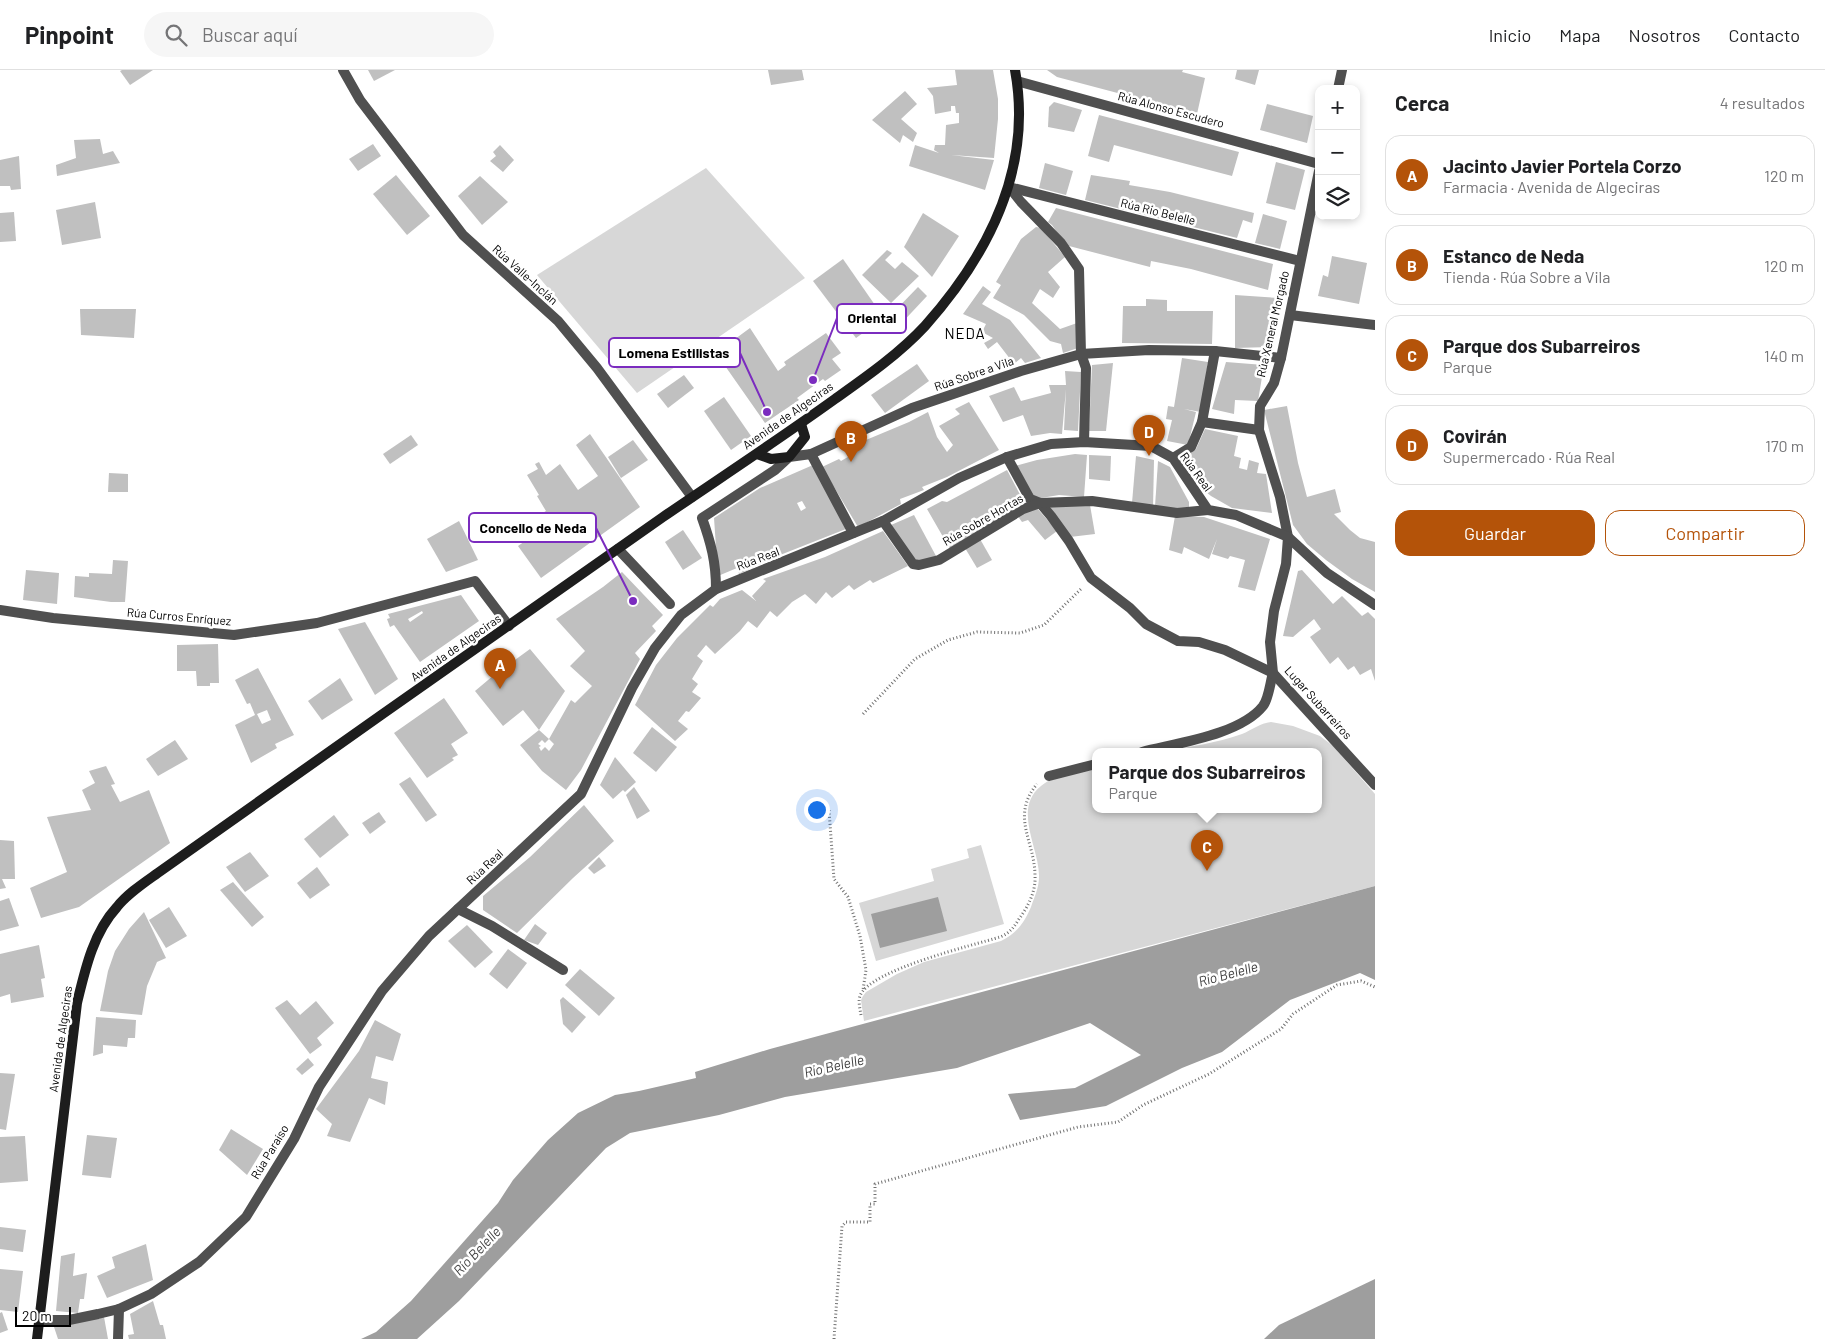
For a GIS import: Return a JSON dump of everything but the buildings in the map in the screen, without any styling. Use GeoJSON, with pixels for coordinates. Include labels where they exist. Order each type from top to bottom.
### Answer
{"type":"FeatureCollection","features":[{"type":"Feature","properties":{"kind":"main road","name":"Avenida de Algeciras"},"geometry":{"type":"LineString","coordinates":[[37,1339],[77,1004],[91,951],[103,926],[116,907],[162,870],[692,497],[801,424],[896,354],[924,327],[975,260],[996,223],[1009,187],[1016,156],[1019,128],[1017,81],[1014,70]]}},
{"type":"Feature","properties":{"kind":"main road"},"geometry":{"type":"LineString","coordinates":[[757,454],[771,459],[789,457],[805,437],[801,424]]}},
{"type":"Feature","properties":{"kind":"main road"},"geometry":{"type":"LineString","coordinates":[[778,439],[789,457]]}},
{"type":"Feature","properties":{"kind":"street","name":"Rúa Valle-Inclán"},"geometry":{"type":"LineString","coordinates":[[343,70],[360,100],[463,235],[558,321],[597,368],[692,497]]}},
{"type":"Feature","properties":{"kind":"street"},"geometry":{"type":"LineString","coordinates":[[1339,85],[1342,70]]}},
{"type":"Feature","properties":{"kind":"street","name":"Rúa Alonso Escudero"},"geometry":{"type":"LineString","coordinates":[[1017,81],[1315,163]]}},
{"type":"Feature","properties":{"kind":"street","name":"Rúa Xeneral Morgado"},"geometry":{"type":"LineString","coordinates":[[1288,537],[1280,497],[1259,430],[1260,406],[1274,383],[1281,358],[1318,175]]}},
{"type":"Feature","properties":{"kind":"street"},"geometry":{"type":"LineString","coordinates":[[1009,187],[1061,243],[1078,269],[1081,354],[1086,368],[1084,442]]}},
{"type":"Feature","properties":{"kind":"street","name":"Rúa Rio Belelle"},"geometry":{"type":"LineString","coordinates":[[1009,187],[1300,261]]}},
{"type":"Feature","properties":{"kind":"street"},"geometry":{"type":"LineString","coordinates":[[1290,315],[1375,325]]}},
{"type":"Feature","properties":{"kind":"street","name":"Rúa Sobre a Vila"},"geometry":{"type":"LineString","coordinates":[[789,457],[811,454],[912,408],[1081,354],[1149,350],[1215,351],[1281,358]]}},
{"type":"Feature","properties":{"kind":"street"},"geometry":{"type":"LineString","coordinates":[[1172,458],[1191,447],[1202,422],[1215,351]]}},
{"type":"Feature","properties":{"kind":"street"},"geometry":{"type":"LineString","coordinates":[[1202,422],[1259,430]]}},
{"type":"Feature","properties":{"kind":"street","name":"Rúa Real"},"geometry":{"type":"LineString","coordinates":[[458,909],[582,794],[632,688],[655,648],[680,616],[716,589],[883,522],[959,478],[1007,457],[1050,444],[1084,442],[1151,446],[1172,458],[1208,510],[1236,516],[1288,537]]}},
{"type":"Feature","properties":{"kind":"street"},"geometry":{"type":"LineString","coordinates":[[811,454],[854,533]]}},
{"type":"Feature","properties":{"kind":"street"},"geometry":{"type":"LineString","coordinates":[[716,589],[716,568],[712,545],[702,518],[775,470],[789,457]]}},
{"type":"Feature","properties":{"kind":"street"},"geometry":{"type":"LineString","coordinates":[[1007,457],[1030,499],[1040,503],[1069,541],[1091,578],[1130,608],[1146,624],[1178,641],[1199,642],[1225,650],[1273,674],[1264,705],[1244,723],[1230,730],[1158,748]]}},
{"type":"Feature","properties":{"kind":"street","name":"Rúa Sobre Hortas"},"geometry":{"type":"LineString","coordinates":[[883,522],[913,564],[919,565],[939,560],[1023,509],[1040,503],[1092,501],[1178,513],[1208,510]]}},
{"type":"Feature","properties":{"kind":"street"},"geometry":{"type":"LineString","coordinates":[[1288,537],[1327,573],[1375,605]]}},
{"type":"Feature","properties":{"kind":"street","name":"Lugar Subarreiros"},"geometry":{"type":"LineString","coordinates":[[1288,537],[1286,564],[1274,611],[1270,642],[1273,674],[1375,785]]}},
{"type":"Feature","properties":{"kind":"street"},"geometry":{"type":"LineString","coordinates":[[618,549],[670,604]]}},
{"type":"Feature","properties":{"kind":"street","name":"Rúa Curros Enríquez"},"geometry":{"type":"LineString","coordinates":[[0,610],[53,618],[234,635],[317,623],[475,581],[509,626]]}},
{"type":"Feature","properties":{"kind":"street"},"geometry":{"type":"LineString","coordinates":[[1049,776],[1092,765]]}},
{"type":"Feature","properties":{"kind":"street"},"geometry":{"type":"LineString","coordinates":[[458,909],[492,926],[563,970]]}},
{"type":"Feature","properties":{"kind":"street","name":"Rúa Paraíso"},"geometry":{"type":"LineString","coordinates":[[39,1320],[68,1320],[119,1309],[151,1294],[199,1262],[246,1217],[294,1139],[319,1086],[382,991],[429,936],[458,909]]}},
{"type":"Feature","properties":{"kind":"street"},"geometry":{"type":"LineString","coordinates":[[118,1339],[119,1309]]}},
{"type":"Feature","properties":{"kind":"path"},"geometry":{"type":"LineString","coordinates":[[863,714],[915,659],[948,640],[977,632],[1020,633],[1044,625],[1091,578]]}},
{"type":"Feature","properties":{"kind":"path"},"geometry":{"type":"LineString","coordinates":[[861,1015],[859,998],[863,991],[874,982],[920,960],[1000,937],[1011,931],[1027,905],[1036,876],[1026,828],[1025,807],[1027,798],[1038,782],[1049,776]]}},
{"type":"Feature","properties":{"kind":"path"},"geometry":{"type":"LineString","coordinates":[[829,810],[834,879],[848,897],[860,936],[866,970],[863,991]]}},
{"type":"Feature","properties":{"kind":"path"},"geometry":{"type":"LineString","coordinates":[[834,1339],[841,1228],[846,1222],[870,1222],[870,1204],[875,1204],[875,1184],[1078,1128],[1118,1122],[1143,1105],[1209,1074],[1273,1034],[1293,1014],[1337,985],[1361,981],[1375,987]]}},
{"type":"Feature","properties":{"kind":"shaded area"},"geometry":{"type":"Polygon","coordinates":[[[706,168],[805,278],[637,393],[537,275],[706,168]]]}},
{"type":"Feature","properties":{"kind":"shaded area"},"geometry":{"type":"Polygon","coordinates":[[[1271,722],[1293,726],[1320,736],[1333,746],[1375,794],[1375,886],[864,1021],[861,1000],[866,992],[897,974],[924,962],[1001,941],[1019,927],[1031,907],[1039,881],[1038,866],[1028,818],[1029,806],[1033,795],[1041,786],[1053,779],[1067,774],[1092,770],[1092,813],[1322,813],[1322,748],[1185,748],[1233,737],[1271,722]]]}},
{"type":"Feature","properties":{"kind":"shaded area"},"geometry":{"type":"Polygon","coordinates":[[[981,845],[1004,924],[876,961],[859,903],[934,881],[931,869],[969,858],[967,849],[981,845]]]}},
{"type":"Feature","properties":{"kind":"water","name":"Río Belelle"},"geometry":{"type":"Polygon","coordinates":[[[1375,886],[1375,980],[1360,973],[1290,1000],[1222,1052],[1182,1068],[1106,1106],[1020,1120],[1008,1094],[1075,1088],[1141,1055],[1090,1023],[957,1068],[785,1097],[719,1115],[630,1133],[606,1148],[459,1301],[417,1339],[361,1339],[376,1332],[411,1301],[498,1203],[513,1180],[548,1140],[578,1113],[615,1095],[696,1078],[695,1072],[770,1049],[1375,886]]]}},
{"type":"Feature","properties":{"kind":"water"},"geometry":{"type":"Polygon","coordinates":[[[938,897],[947,931],[880,948],[871,914],[938,897]]]}},
{"type":"Feature","properties":{"kind":"water"},"geometry":{"type":"Polygon","coordinates":[[[1375,1279],[1375,1339],[1264,1339],[1279,1325],[1375,1279]]]}},
{"type":"Feature","properties":{"kind":"place","name":"Oriental"},"geometry":{"type":"Point","coordinates":[813,380]}},
{"type":"Feature","properties":{"kind":"place","name":"Lomena Estilistas"},"geometry":{"type":"Point","coordinates":[767,412]}},
{"type":"Feature","properties":{"kind":"place","name":"Covirán"},"geometry":{"type":"Point","coordinates":[1149,456]}},
{"type":"Feature","properties":{"kind":"place","name":"Estanco de Neda"},"geometry":{"type":"Point","coordinates":[851,462]}},
{"type":"Feature","properties":{"kind":"place","name":"Concello de Neda"},"geometry":{"type":"Point","coordinates":[633,601]}},
{"type":"Feature","properties":{"kind":"place","name":"Jacinto Javier Portela Corzo"},"geometry":{"type":"Point","coordinates":[500,689]}},
{"type":"Feature","properties":{"kind":"place","name":"Parque dos Subarreiros"},"geometry":{"type":"Point","coordinates":[1207,871]}},
{"type":"Feature","properties":{"kind":"district","name":"NEDA"},"geometry":{"type":"Point","coordinates":[965,334]}}]}
